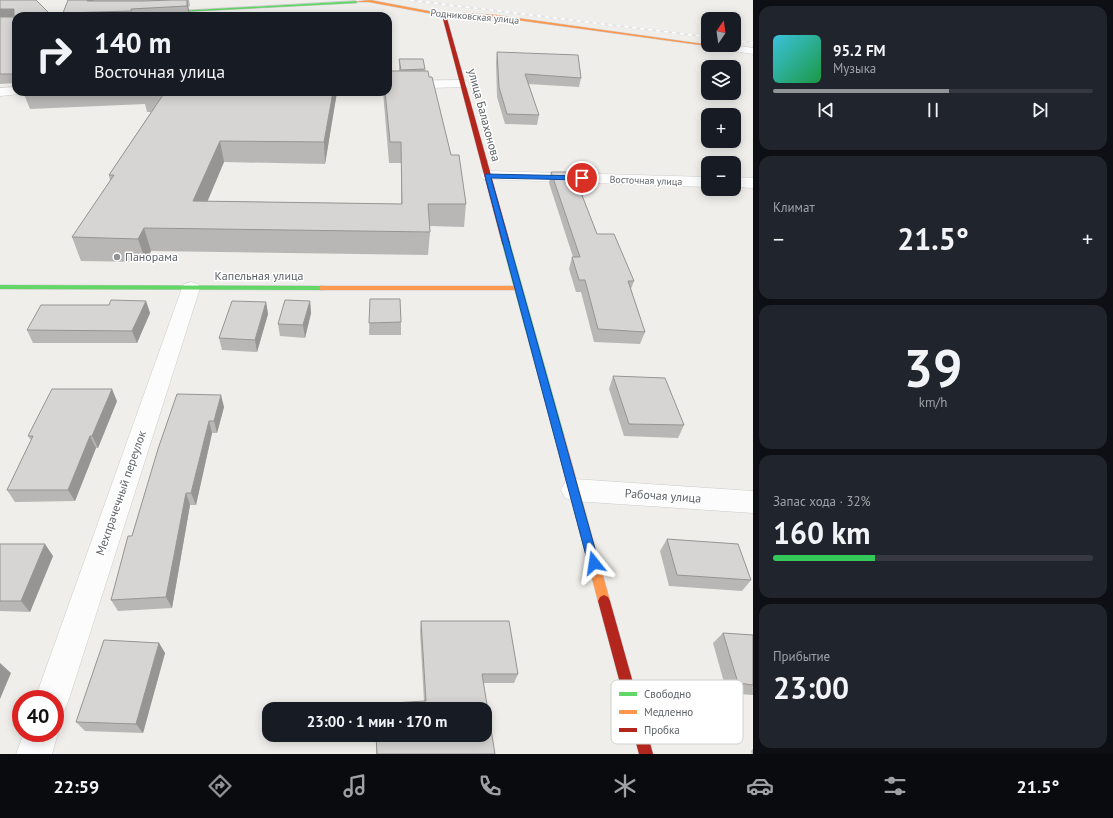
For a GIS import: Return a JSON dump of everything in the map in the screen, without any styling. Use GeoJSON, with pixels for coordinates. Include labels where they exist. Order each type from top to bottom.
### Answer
{"type":"FeatureCollection","features":[{"type":"Feature","properties":{"kind":"street","name":"Родниковская улица"},"geometry":{"type":"LineString","coordinates":[[168,12],[367,0],[444,15],[461,14],[495,16],[701,44]]}},
{"type":"Feature","properties":{"kind":"street","name":"улица Балахонова"},"geometry":{"type":"LineString","coordinates":[[444,15],[626,680]]}},
{"type":"Feature","properties":{"kind":"street","name":"Родниковская улица"},"geometry":{"type":"LineString","coordinates":[[741,49],[753,50]]}},
{"type":"Feature","properties":{"kind":"street"},"geometry":{"type":"LineString","coordinates":[[392,85],[463,84]]}},
{"type":"Feature","properties":{"kind":"street"},"geometry":{"type":"LineString","coordinates":[[0,92],[12,92]]}},
{"type":"Feature","properties":{"kind":"street","name":"Восточная улица"},"geometry":{"type":"LineString","coordinates":[[488,176],[701,182]]}},
{"type":"Feature","properties":{"kind":"street"},"geometry":{"type":"LineString","coordinates":[[741,182],[753,183]]}},
{"type":"Feature","properties":{"kind":"street","name":"Капельная улица"},"geometry":{"type":"LineString","coordinates":[[0,287],[518,288]]}},
{"type":"Feature","properties":{"kind":"street","name":"Мехпрачечный переулок"},"geometry":{"type":"LineString","coordinates":[[55,690],[191,288]]}},
{"type":"Feature","properties":{"kind":"street","name":"Рабочая улица"},"geometry":{"type":"LineString","coordinates":[[574,490],[753,502]]}},
{"type":"Feature","properties":{"kind":"street"},"geometry":{"type":"LineString","coordinates":[[34,754],[38,742]]}},
{"type":"Feature","properties":{"kind":"street","name":"улица Балахонова"},"geometry":{"type":"LineString","coordinates":[[643,744],[646,754]]}},
{"type":"Feature","properties":{"kind":"building"},"geometry":{"type":"Polygon","coordinates":[[[0,0],[36,0],[48,12],[14,12],[14,9],[0,9],[0,0]]]}},
{"type":"Feature","properties":{"kind":"building"},"geometry":{"type":"Polygon","coordinates":[[[68,0],[187,0],[187,6],[131,9],[131,11],[63,12],[68,0]]]}},
{"type":"Feature","properties":{"kind":"building"},"geometry":{"type":"Polygon","coordinates":[[[0,17],[12,17],[12,74],[0,74],[0,17]]]}},
{"type":"Feature","properties":{"kind":"building"},"geometry":{"type":"Polygon","coordinates":[[[497,52],[578,55],[581,78],[525,74],[539,115],[507,114],[499,87],[497,52]]]}},
{"type":"Feature","properties":{"kind":"building"},"geometry":{"type":"Polygon","coordinates":[[[399,59],[423,59],[425,69],[401,70],[399,59]]]}},
{"type":"Feature","properties":{"kind":"building"},"geometry":{"type":"Polygon","coordinates":[[[392,71],[428,71],[429,77],[432,77],[451,155],[459,155],[466,204],[428,204],[430,232],[144,228],[138,239],[72,237],[114,175],[109,175],[162,96],[332,96],[324,142],[220,141],[193,201],[402,204],[401,142],[390,142],[385,96],[392,96],[392,71]]]}},
{"type":"Feature","properties":{"kind":"building"},"geometry":{"type":"Polygon","coordinates":[[[551,172],[573,172],[597,234],[614,234],[634,281],[628,281],[645,332],[598,329],[585,280],[579,280],[572,257],[580,257],[551,172]]]}},
{"type":"Feature","properties":{"kind":"building"},"geometry":{"type":"Polygon","coordinates":[[[370,299],[400,299],[401,322],[369,323],[370,299]]]}},
{"type":"Feature","properties":{"kind":"building"},"geometry":{"type":"Polygon","coordinates":[[[111,300],[146,301],[132,331],[27,330],[41,305],[109,305],[111,300]]]}},
{"type":"Feature","properties":{"kind":"building"},"geometry":{"type":"Polygon","coordinates":[[[285,300],[310,301],[303,325],[278,324],[285,300]]]}},
{"type":"Feature","properties":{"kind":"building"},"geometry":{"type":"Polygon","coordinates":[[[232,301],[266,302],[255,340],[219,338],[232,301]]]}},
{"type":"Feature","properties":{"kind":"building"},"geometry":{"type":"Polygon","coordinates":[[[613,376],[665,378],[684,425],[629,424],[613,376]]]}},
{"type":"Feature","properties":{"kind":"building"},"geometry":{"type":"Polygon","coordinates":[[[52,389],[112,389],[92,436],[90,436],[68,490],[7,490],[33,436],[28,436],[52,389]]]}},
{"type":"Feature","properties":{"kind":"building"},"geometry":{"type":"Polygon","coordinates":[[[177,394],[221,395],[214,421],[209,421],[191,493],[186,493],[166,597],[111,600],[128,536],[132,536],[158,449],[177,394]]]}},
{"type":"Feature","properties":{"kind":"building"},"geometry":{"type":"Polygon","coordinates":[[[667,539],[738,544],[751,580],[677,575],[667,539]]]}},
{"type":"Feature","properties":{"kind":"building"},"geometry":{"type":"Polygon","coordinates":[[[0,544],[45,544],[21,601],[0,601],[0,544]]]}},
{"type":"Feature","properties":{"kind":"building"},"geometry":{"type":"Polygon","coordinates":[[[421,621],[509,621],[518,674],[482,674],[487,702],[409,702],[426,701],[421,621]]]}},
{"type":"Feature","properties":{"kind":"building"},"geometry":{"type":"Polygon","coordinates":[[[723,633],[753,635],[753,685],[743,684],[743,680],[737,680],[723,633]]]}},
{"type":"Feature","properties":{"kind":"building"},"geometry":{"type":"Polygon","coordinates":[[[104,640],[159,643],[136,724],[76,722],[104,640]]]}},
{"type":"Feature","properties":{"kind":"building"},"geometry":{"type":"Polygon","coordinates":[[[492,736],[495,754],[377,754],[376,742],[492,742],[492,736]]]}},
{"type":"Feature","properties":{"kind":"railway"},"geometry":{"type":"LineString","coordinates":[[410,0],[701,36]]}},
{"type":"Feature","properties":{"kind":"railway"},"geometry":{"type":"LineString","coordinates":[[741,41],[753,43]]}},
{"type":"Feature","properties":{"kind":"traffic: fast"},"geometry":{"type":"LineString","coordinates":[[160,12],[356,2]]}},
{"type":"Feature","properties":{"kind":"traffic: fast"},"geometry":{"type":"LineString","coordinates":[[506,243],[559,435]]}},
{"type":"Feature","properties":{"kind":"traffic: fast"},"geometry":{"type":"LineString","coordinates":[[0,287],[323,288]]}},
{"type":"Feature","properties":{"kind":"traffic: slow"},"geometry":{"type":"LineString","coordinates":[[356,2],[369,1],[444,15],[461,14],[495,16],[701,44]]}},
{"type":"Feature","properties":{"kind":"traffic: slow"},"geometry":{"type":"LineString","coordinates":[[323,288],[519,288]]}},
{"type":"Feature","properties":{"kind":"traffic: slow"},"geometry":{"type":"LineString","coordinates":[[559,435],[604,601]]}},
{"type":"Feature","properties":{"kind":"traffic: jam"},"geometry":{"type":"LineString","coordinates":[[444,15],[506,243]]}},
{"type":"Feature","properties":{"kind":"traffic: jam"},"geometry":{"type":"LineString","coordinates":[[604,601],[626,680]]}},
{"type":"Feature","properties":{"kind":"traffic: jam"},"geometry":{"type":"LineString","coordinates":[[643,744],[646,754]]}},
{"type":"Feature","properties":{"kind":"place","name":"Панорама"},"geometry":{"type":"Point","coordinates":[117,257]}},
{"type":"Feature","properties":{"kind":"route"},"geometry":{"type":"LineString","coordinates":[[582,178],[488,176],[594,563]]}}]}
